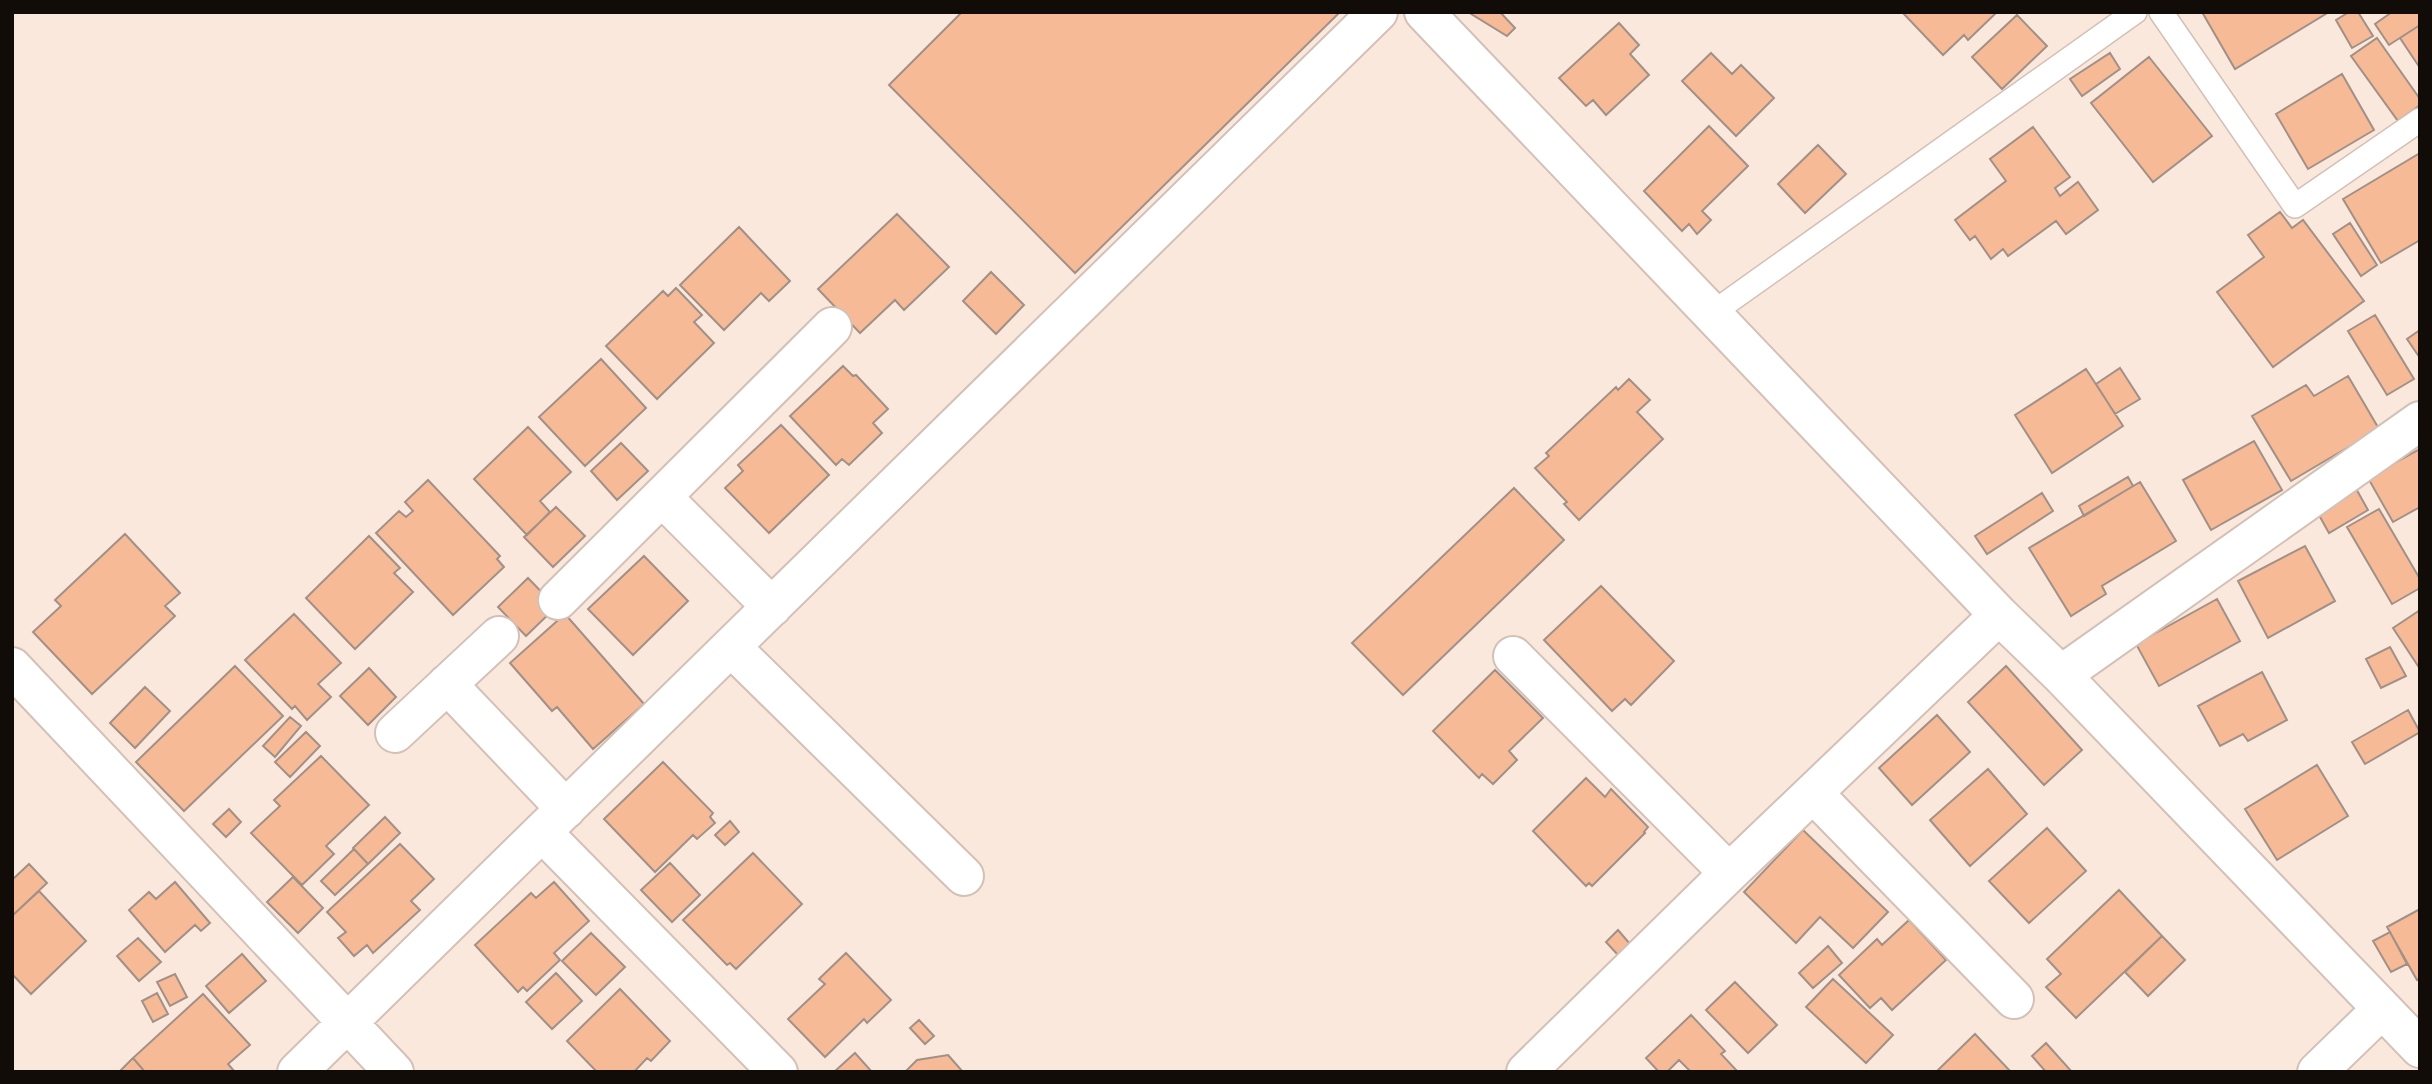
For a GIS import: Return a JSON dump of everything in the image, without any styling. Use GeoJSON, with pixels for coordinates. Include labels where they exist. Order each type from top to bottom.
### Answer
{"type":"FeatureCollection","features":[{"type":"Feature","properties":{"kind":"street"},"geometry":{"type":"LineString","coordinates":[[297,1072],[1378,12]]}},
{"type":"Feature","properties":{"kind":"street"},"geometry":{"type":"LineString","coordinates":[[1424,12],[1999,615],[2420,1048]]}},
{"type":"Feature","properties":{"kind":"street"},"geometry":{"type":"LineString","coordinates":[[558,600],[832,327]]}},
{"type":"Feature","properties":{"kind":"street"},"geometry":{"type":"LineString","coordinates":[[2061,676],[2420,421]]}},
{"type":"Feature","properties":{"kind":"street"},"geometry":{"type":"LineString","coordinates":[[663,498],[772,607]]}},
{"type":"Feature","properties":{"kind":"street"},"geometry":{"type":"LineString","coordinates":[[1526,1072],[1999,615]]}},
{"type":"Feature","properties":{"kind":"street"},"geometry":{"type":"LineString","coordinates":[[395,733],[499,636]]}},
{"type":"Feature","properties":{"kind":"street"},"geometry":{"type":"LineString","coordinates":[[731,647],[964,876]]}},
{"type":"Feature","properties":{"kind":"street"},"geometry":{"type":"LineString","coordinates":[[1513,656],[1729,873]]}},
{"type":"Feature","properties":{"kind":"street"},"geometry":{"type":"LineString","coordinates":[[12,667],[394,1072]]}},
{"type":"Feature","properties":{"kind":"street"},"geometry":{"type":"LineString","coordinates":[[447,684],[554,820],[778,1072]]}},
{"type":"Feature","properties":{"kind":"street"},"geometry":{"type":"LineString","coordinates":[[1814,793],[2014,999]]}},
{"type":"Feature","properties":{"kind":"street"},"geometry":{"type":"LineString","coordinates":[[2317,1072],[2382,1009]]}},
{"type":"Feature","properties":{"kind":"lane"},"geometry":{"type":"LineString","coordinates":[[1712,314],[2135,12]]}},
{"type":"Feature","properties":{"kind":"lane"},"geometry":{"type":"LineString","coordinates":[[2161,12],[2295,206],[2420,120]]}},
{"type":"Feature","properties":{"kind":"building"},"geometry":{"type":"Polygon","coordinates":[[[962,12],[1340,12],[1075,273],[889,85],[962,12]]]}},
{"type":"Feature","properties":{"kind":"building"},"geometry":{"type":"Polygon","coordinates":[[[1468,12],[1500,12],[1515,28],[1507,36],[1468,12]]]}},
{"type":"Feature","properties":{"kind":"building"},"geometry":{"type":"Polygon","coordinates":[[[1902,12],[1997,12],[1968,40],[1964,35],[1943,55],[1902,12]]]}},
{"type":"Feature","properties":{"kind":"building"},"geometry":{"type":"Polygon","coordinates":[[[2202,12],[2329,12],[2235,69],[2202,12]]]}},
{"type":"Feature","properties":{"kind":"building"},"geometry":{"type":"Polygon","coordinates":[[[2349,12],[2358,12],[2373,36],[2352,48],[2336,20],[2349,12]]]}},
{"type":"Feature","properties":{"kind":"building"},"geometry":{"type":"Polygon","coordinates":[[[2392,12],[2420,12],[2420,25],[2389,45],[2375,24],[2392,12]]]}},
{"type":"Feature","properties":{"kind":"building"},"geometry":{"type":"Polygon","coordinates":[[[2017,15],[2047,46],[2002,89],[1972,57],[2017,15]]]}},
{"type":"Feature","properties":{"kind":"building"},"geometry":{"type":"Polygon","coordinates":[[[1619,23],[1639,45],[1630,54],[1649,75],[1606,115],[1593,100],[1586,106],[1559,78],[1619,23]]]}},
{"type":"Feature","properties":{"kind":"building"},"geometry":{"type":"Polygon","coordinates":[[[2420,25],[2420,68],[2400,38],[2420,25]]]}},
{"type":"Feature","properties":{"kind":"building"},"geometry":{"type":"Polygon","coordinates":[[[2377,38],[2420,99],[2420,105],[2398,121],[2351,56],[2377,38]]]}},
{"type":"Feature","properties":{"kind":"building"},"geometry":{"type":"Polygon","coordinates":[[[1711,53],[1732,74],[1741,65],[1774,98],[1736,136],[1682,81],[1711,53]]]}},
{"type":"Feature","properties":{"kind":"building"},"geometry":{"type":"Polygon","coordinates":[[[2110,53],[2120,69],[2082,96],[2070,79],[2110,53]]]}},
{"type":"Feature","properties":{"kind":"building"},"geometry":{"type":"Polygon","coordinates":[[[2149,57],[2212,136],[2153,182],[2091,103],[2149,57]]]}},
{"type":"Feature","properties":{"kind":"building"},"geometry":{"type":"Polygon","coordinates":[[[2342,74],[2374,130],[2308,169],[2276,114],[2342,74]]]}},
{"type":"Feature","properties":{"kind":"building"},"geometry":{"type":"Polygon","coordinates":[[[1709,126],[1748,166],[1702,211],[1711,220],[1697,234],[1689,224],[1682,231],[1644,191],[1709,126]]]}},
{"type":"Feature","properties":{"kind":"building"},"geometry":{"type":"Polygon","coordinates":[[[2033,127],[2070,177],[2055,188],[2060,196],[2078,182],[2098,210],[2066,234],[2056,221],[2008,256],[2003,249],[1991,259],[1975,236],[1970,240],[1955,220],[2006,181],[1990,159],[2033,127]]]}},
{"type":"Feature","properties":{"kind":"building"},"geometry":{"type":"Polygon","coordinates":[[[1818,145],[1846,174],[1805,213],[1778,184],[1818,145]]]}},
{"type":"Feature","properties":{"kind":"building"},"geometry":{"type":"Polygon","coordinates":[[[2420,153],[2420,240],[2381,263],[2343,199],[2420,153]]]}},
{"type":"Feature","properties":{"kind":"building"},"geometry":{"type":"Polygon","coordinates":[[[2280,212],[2292,228],[2303,220],[2364,301],[2273,367],[2217,292],[2264,257],[2248,235],[2280,212]]]}},
{"type":"Feature","properties":{"kind":"building"},"geometry":{"type":"Polygon","coordinates":[[[897,214],[949,267],[904,310],[895,300],[860,333],[818,289],[897,214]]]}},
{"type":"Feature","properties":{"kind":"building"},"geometry":{"type":"Polygon","coordinates":[[[2350,223],[2377,265],[2361,276],[2333,234],[2350,223]]]}},
{"type":"Feature","properties":{"kind":"building"},"geometry":{"type":"Polygon","coordinates":[[[739,227],[790,281],[769,301],[761,293],[724,330],[680,285],[739,227]]]}},
{"type":"Feature","properties":{"kind":"building"},"geometry":{"type":"Polygon","coordinates":[[[991,272],[1024,305],[996,334],[963,301],[991,272]]]}},
{"type":"Feature","properties":{"kind":"building"},"geometry":{"type":"Polygon","coordinates":[[[676,288],[702,315],[694,322],[714,343],[657,399],[606,346],[663,291],[668,296],[676,288]]]}},
{"type":"Feature","properties":{"kind":"building"},"geometry":{"type":"Polygon","coordinates":[[[2375,315],[2414,379],[2387,395],[2348,331],[2375,315]]]}},
{"type":"Feature","properties":{"kind":"building"},"geometry":{"type":"Polygon","coordinates":[[[2420,330],[2420,358],[2407,339],[2420,330]]]}},
{"type":"Feature","properties":{"kind":"building"},"geometry":{"type":"Polygon","coordinates":[[[601,359],[646,408],[585,466],[539,417],[601,359]]]}},
{"type":"Feature","properties":{"kind":"building"},"geometry":{"type":"Polygon","coordinates":[[[843,366],[853,376],[856,375],[888,409],[873,423],[882,433],[849,465],[842,459],[836,465],[790,416],[843,366]]]}},
{"type":"Feature","properties":{"kind":"building"},"geometry":{"type":"Polygon","coordinates":[[[2120,368],[2140,399],[2115,414],[2096,384],[2120,368]]]}},
{"type":"Feature","properties":{"kind":"building"},"geometry":{"type":"Polygon","coordinates":[[[2086,369],[2123,426],[2052,473],[2015,415],[2086,369]]]}},
{"type":"Feature","properties":{"kind":"building"},"geometry":{"type":"Polygon","coordinates":[[[2348,376],[2379,429],[2291,481],[2252,416],[2306,385],[2314,396],[2348,376]]]}},
{"type":"Feature","properties":{"kind":"building"},"geometry":{"type":"Polygon","coordinates":[[[1629,379],[1650,400],[1637,412],[1663,439],[1579,520],[1564,504],[1567,502],[1535,468],[1549,456],[1546,453],[1616,387],[1618,390],[1629,379]]]}},
{"type":"Feature","properties":{"kind":"building"},"geometry":{"type":"Polygon","coordinates":[[[781,425],[829,475],[769,533],[725,488],[743,471],[738,465],[781,425]]]}},
{"type":"Feature","properties":{"kind":"building"},"geometry":{"type":"Polygon","coordinates":[[[528,427],[571,472],[540,501],[550,512],[527,535],[474,479],[528,427]]]}},
{"type":"Feature","properties":{"kind":"building"},"geometry":{"type":"Polygon","coordinates":[[[2254,441],[2282,490],[2211,530],[2183,480],[2254,441]]]}},
{"type":"Feature","properties":{"kind":"building"},"geometry":{"type":"Polygon","coordinates":[[[621,443],[648,471],[617,500],[591,471],[621,443]]]}},
{"type":"Feature","properties":{"kind":"building"},"geometry":{"type":"Polygon","coordinates":[[[2420,449],[2420,507],[2393,522],[2368,478],[2420,449]]]}},
{"type":"Feature","properties":{"kind":"building"},"geometry":{"type":"Polygon","coordinates":[[[2128,477],[2133,486],[2084,516],[2079,506],[2128,477]]]}},
{"type":"Feature","properties":{"kind":"building"},"geometry":{"type":"Polygon","coordinates":[[[428,480],[500,556],[497,559],[504,567],[453,615],[376,533],[399,511],[406,517],[413,511],[405,502],[428,480]]]}},
{"type":"Feature","properties":{"kind":"building"},"geometry":{"type":"Polygon","coordinates":[[[2140,482],[2176,541],[2102,586],[2106,594],[2071,616],[2029,548],[2140,482]]]}},
{"type":"Feature","properties":{"kind":"building"},"geometry":{"type":"Polygon","coordinates":[[[2354,485],[2368,510],[2329,533],[2315,508],[2354,485]]]}},
{"type":"Feature","properties":{"kind":"building"},"geometry":{"type":"Polygon","coordinates":[[[1514,488],[1564,540],[1403,695],[1352,643],[1514,488]]]}},
{"type":"Feature","properties":{"kind":"building"},"geometry":{"type":"Polygon","coordinates":[[[2042,493],[2053,511],[1987,554],[1975,536],[2042,493]]]}},
{"type":"Feature","properties":{"kind":"building"},"geometry":{"type":"Polygon","coordinates":[[[556,507],[585,536],[553,567],[524,537],[556,507]]]}},
{"type":"Feature","properties":{"kind":"building"},"geometry":{"type":"Polygon","coordinates":[[[2379,509],[2420,579],[2420,588],[2392,604],[2347,527],[2379,509]]]}},
{"type":"Feature","properties":{"kind":"building"},"geometry":{"type":"Polygon","coordinates":[[[125,534],[180,593],[165,606],[175,616],[92,694],[33,632],[61,606],[55,600],[125,534]]]}},
{"type":"Feature","properties":{"kind":"building"},"geometry":{"type":"Polygon","coordinates":[[[369,536],[400,568],[394,573],[413,592],[355,649],[306,598],[369,536]]]}},
{"type":"Feature","properties":{"kind":"building"},"geometry":{"type":"Polygon","coordinates":[[[2305,546],[2335,601],[2268,638],[2238,581],[2305,546]]]}},
{"type":"Feature","properties":{"kind":"building"},"geometry":{"type":"Polygon","coordinates":[[[644,556],[688,601],[633,655],[588,609],[644,556]]]}},
{"type":"Feature","properties":{"kind":"building"},"geometry":{"type":"Polygon","coordinates":[[[528,578],[556,607],[526,636],[498,607],[528,578]]]}},
{"type":"Feature","properties":{"kind":"building"},"geometry":{"type":"Polygon","coordinates":[[[1601,586],[1674,661],[1631,705],[1625,699],[1612,711],[1544,640],[1601,586]]]}},
{"type":"Feature","properties":{"kind":"building"},"geometry":{"type":"Polygon","coordinates":[[[2217,599],[2240,641],[2159,686],[2136,644],[2217,599]]]}},
{"type":"Feature","properties":{"kind":"building"},"geometry":{"type":"Polygon","coordinates":[[[2420,610],[2420,669],[2393,628],[2420,610]]]}},
{"type":"Feature","properties":{"kind":"building"},"geometry":{"type":"Polygon","coordinates":[[[294,614],[341,663],[318,684],[331,697],[307,720],[295,706],[292,709],[245,660],[294,614]]]}},
{"type":"Feature","properties":{"kind":"building"},"geometry":{"type":"Polygon","coordinates":[[[565,614],[644,704],[593,749],[557,707],[552,711],[510,663],[565,614]]]}},
{"type":"Feature","properties":{"kind":"building"},"geometry":{"type":"Polygon","coordinates":[[[2390,647],[2406,676],[2381,688],[2366,659],[2390,647]]]}},
{"type":"Feature","properties":{"kind":"building"},"geometry":{"type":"Polygon","coordinates":[[[235,666],[283,716],[184,811],[136,762],[235,666]]]}},
{"type":"Feature","properties":{"kind":"building"},"geometry":{"type":"Polygon","coordinates":[[[2006,666],[2082,750],[2044,785],[1968,702],[2006,666]]]}},
{"type":"Feature","properties":{"kind":"building"},"geometry":{"type":"Polygon","coordinates":[[[369,668],[396,697],[368,725],[340,696],[369,668]]]}},
{"type":"Feature","properties":{"kind":"building"},"geometry":{"type":"Polygon","coordinates":[[[1495,670],[1543,718],[1509,751],[1517,760],[1493,784],[1482,774],[1479,778],[1433,731],[1495,670]]]}},
{"type":"Feature","properties":{"kind":"building"},"geometry":{"type":"Polygon","coordinates":[[[2262,672],[2287,720],[2248,741],[2243,734],[2220,746],[2198,706],[2262,672]]]}},
{"type":"Feature","properties":{"kind":"building"},"geometry":{"type":"Polygon","coordinates":[[[145,687],[170,711],[135,748],[110,723],[145,687]]]}},
{"type":"Feature","properties":{"kind":"building"},"geometry":{"type":"Polygon","coordinates":[[[2408,710],[2420,732],[2365,764],[2352,742],[2408,710]]]}},
{"type":"Feature","properties":{"kind":"building"},"geometry":{"type":"Polygon","coordinates":[[[1937,715],[1970,752],[1912,805],[1879,768],[1937,715]]]}},
{"type":"Feature","properties":{"kind":"building"},"geometry":{"type":"Polygon","coordinates":[[[290,717],[301,726],[275,757],[263,746],[290,717]]]}},
{"type":"Feature","properties":{"kind":"building"},"geometry":{"type":"Polygon","coordinates":[[[306,732],[320,746],[290,777],[275,762],[306,732]]]}},
{"type":"Feature","properties":{"kind":"building"},"geometry":{"type":"Polygon","coordinates":[[[321,756],[369,805],[326,846],[334,854],[302,885],[251,833],[280,806],[274,800],[321,756]]]}},
{"type":"Feature","properties":{"kind":"building"},"geometry":{"type":"Polygon","coordinates":[[[663,762],[713,813],[710,817],[715,823],[697,839],[693,835],[655,872],[604,819],[663,762]]]}},
{"type":"Feature","properties":{"kind":"building"},"geometry":{"type":"Polygon","coordinates":[[[2317,765],[2348,816],[2277,860],[2245,809],[2317,765]]]}},
{"type":"Feature","properties":{"kind":"building"},"geometry":{"type":"Polygon","coordinates":[[[1988,769],[2027,814],[1970,866],[1930,820],[1988,769]]]}},
{"type":"Feature","properties":{"kind":"building"},"geometry":{"type":"Polygon","coordinates":[[[1586,778],[1605,797],[1611,789],[1648,827],[1592,886],[1589,883],[1586,886],[1533,831],[1586,778]]]}},
{"type":"Feature","properties":{"kind":"building"},"geometry":{"type":"Polygon","coordinates":[[[229,809],[241,822],[226,837],[213,824],[229,809]]]}},
{"type":"Feature","properties":{"kind":"building"},"geometry":{"type":"Polygon","coordinates":[[[385,817],[400,833],[368,864],[353,848],[385,817]]]}},
{"type":"Feature","properties":{"kind":"building"},"geometry":{"type":"Polygon","coordinates":[[[730,821],[739,832],[725,845],[715,835],[730,821]]]}},
{"type":"Feature","properties":{"kind":"building"},"geometry":{"type":"Polygon","coordinates":[[[2047,828],[2086,871],[2029,923],[1989,881],[2047,828]]]}},
{"type":"Feature","properties":{"kind":"building"},"geometry":{"type":"Polygon","coordinates":[[[1803,830],[1888,912],[1853,948],[1820,917],[1796,943],[1744,892],[1803,830]]]}},
{"type":"Feature","properties":{"kind":"building"},"geometry":{"type":"Polygon","coordinates":[[[400,844],[434,879],[411,901],[420,910],[373,953],[367,945],[354,956],[338,938],[346,932],[327,912],[400,844]]]}},
{"type":"Feature","properties":{"kind":"building"},"geometry":{"type":"Polygon","coordinates":[[[354,849],[368,864],[335,895],[321,881],[354,849]]]}},
{"type":"Feature","properties":{"kind":"building"},"geometry":{"type":"Polygon","coordinates":[[[753,853],[802,904],[736,969],[730,963],[727,965],[683,920],[753,853]]]}},
{"type":"Feature","properties":{"kind":"building"},"geometry":{"type":"Polygon","coordinates":[[[670,863],[700,895],[672,922],[641,890],[670,863]]]}},
{"type":"Feature","properties":{"kind":"building"},"geometry":{"type":"Polygon","coordinates":[[[29,864],[47,883],[12,916],[12,880],[29,864]]]}},
{"type":"Feature","properties":{"kind":"building"},"geometry":{"type":"Polygon","coordinates":[[[293,877],[323,908],[298,933],[267,902],[293,877]]]}},
{"type":"Feature","properties":{"kind":"building"},"geometry":{"type":"Polygon","coordinates":[[[175,882],[210,923],[201,931],[195,925],[165,952],[129,910],[149,892],[156,899],[175,882]]]}},
{"type":"Feature","properties":{"kind":"building"},"geometry":{"type":"Polygon","coordinates":[[[554,882],[589,921],[554,953],[560,960],[527,991],[523,987],[518,992],[475,945],[531,893],[536,898],[554,882]]]}},
{"type":"Feature","properties":{"kind":"building"},"geometry":{"type":"Polygon","coordinates":[[[2119,890],[2162,936],[2076,1018],[2046,987],[2061,974],[2047,959],[2119,890]]]}},
{"type":"Feature","properties":{"kind":"building"},"geometry":{"type":"Polygon","coordinates":[[[39,891],[86,941],[31,994],[12,974],[12,916],[39,891]]]}},
{"type":"Feature","properties":{"kind":"building"},"geometry":{"type":"Polygon","coordinates":[[[2420,909],[2420,978],[2417,980],[2387,927],[2420,909]]]}},
{"type":"Feature","properties":{"kind":"building"},"geometry":{"type":"Polygon","coordinates":[[[1909,920],[1946,960],[1892,1010],[1881,998],[1870,1008],[1839,975],[1877,939],[1882,945],[1909,920]]]}},
{"type":"Feature","properties":{"kind":"building"},"geometry":{"type":"Polygon","coordinates":[[[1618,930],[1630,944],[1618,955],[1606,942],[1618,930]]]}},
{"type":"Feature","properties":{"kind":"building"},"geometry":{"type":"Polygon","coordinates":[[[2390,932],[2407,964],[2391,972],[2373,941],[2390,932]]]}},
{"type":"Feature","properties":{"kind":"building"},"geometry":{"type":"Polygon","coordinates":[[[591,933],[625,967],[596,995],[562,961],[591,933]]]}},
{"type":"Feature","properties":{"kind":"building"},"geometry":{"type":"Polygon","coordinates":[[[2162,936],[2185,960],[2148,996],[2125,972],[2162,936]]]}},
{"type":"Feature","properties":{"kind":"building"},"geometry":{"type":"Polygon","coordinates":[[[138,938],[161,962],[139,981],[117,956],[138,938]]]}},
{"type":"Feature","properties":{"kind":"building"},"geometry":{"type":"Polygon","coordinates":[[[1828,946],[1842,963],[1813,988],[1799,973],[1828,946]]]}},
{"type":"Feature","properties":{"kind":"building"},"geometry":{"type":"Polygon","coordinates":[[[846,953],[891,1000],[867,1023],[864,1019],[825,1057],[788,1019],[825,984],[819,979],[846,953]]]}},
{"type":"Feature","properties":{"kind":"building"},"geometry":{"type":"Polygon","coordinates":[[[242,954],[266,981],[229,1013],[206,986],[242,954]]]}},
{"type":"Feature","properties":{"kind":"building"},"geometry":{"type":"Polygon","coordinates":[[[556,973],[582,1001],[552,1029],[526,1002],[556,973]]]}},
{"type":"Feature","properties":{"kind":"building"},"geometry":{"type":"Polygon","coordinates":[[[175,974],[187,997],[170,1006],[157,982],[175,974]]]}},
{"type":"Feature","properties":{"kind":"building"},"geometry":{"type":"Polygon","coordinates":[[[1833,979],[1893,1035],[1866,1063],[1806,1007],[1833,979]]]}},
{"type":"Feature","properties":{"kind":"building"},"geometry":{"type":"Polygon","coordinates":[[[1735,982],[1777,1025],[1748,1053],[1706,1010],[1735,982]]]}},
{"type":"Feature","properties":{"kind":"building"},"geometry":{"type":"Polygon","coordinates":[[[620,989],[670,1041],[651,1061],[647,1058],[634,1072],[597,1072],[567,1041],[620,989]]]}},
{"type":"Feature","properties":{"kind":"building"},"geometry":{"type":"Polygon","coordinates":[[[157,993],[168,1014],[153,1022],[142,1001],[157,993]]]}},
{"type":"Feature","properties":{"kind":"building"},"geometry":{"type":"Polygon","coordinates":[[[203,994],[250,1045],[228,1064],[235,1072],[145,1072],[133,1058],[203,994]]]}},
{"type":"Feature","properties":{"kind":"building"},"geometry":{"type":"Polygon","coordinates":[[[1691,1015],[1725,1051],[1721,1054],[1738,1072],[1691,1072],[1679,1060],[1667,1072],[1659,1072],[1646,1058],[1691,1015]]]}},
{"type":"Feature","properties":{"kind":"building"},"geometry":{"type":"Polygon","coordinates":[[[919,1020],[934,1036],[925,1044],[910,1028],[919,1020]]]}},
{"type":"Feature","properties":{"kind":"building"},"geometry":{"type":"Polygon","coordinates":[[[1975,1034],[2011,1072],[1936,1072],[1975,1034]]]}},
{"type":"Feature","properties":{"kind":"building"},"geometry":{"type":"Polygon","coordinates":[[[2046,1043],[2072,1072],[2046,1072],[2032,1056],[2046,1043]]]}},
{"type":"Feature","properties":{"kind":"building"},"geometry":{"type":"Polygon","coordinates":[[[855,1053],[872,1072],[834,1072],[855,1053]]]}},
{"type":"Feature","properties":{"kind":"building"},"geometry":{"type":"Polygon","coordinates":[[[948,1055],[963,1072],[905,1072],[917,1060],[948,1055]]]}},
{"type":"Feature","properties":{"kind":"building"},"geometry":{"type":"Polygon","coordinates":[[[133,1058],[145,1072],[119,1072],[133,1058]]]}}]}
